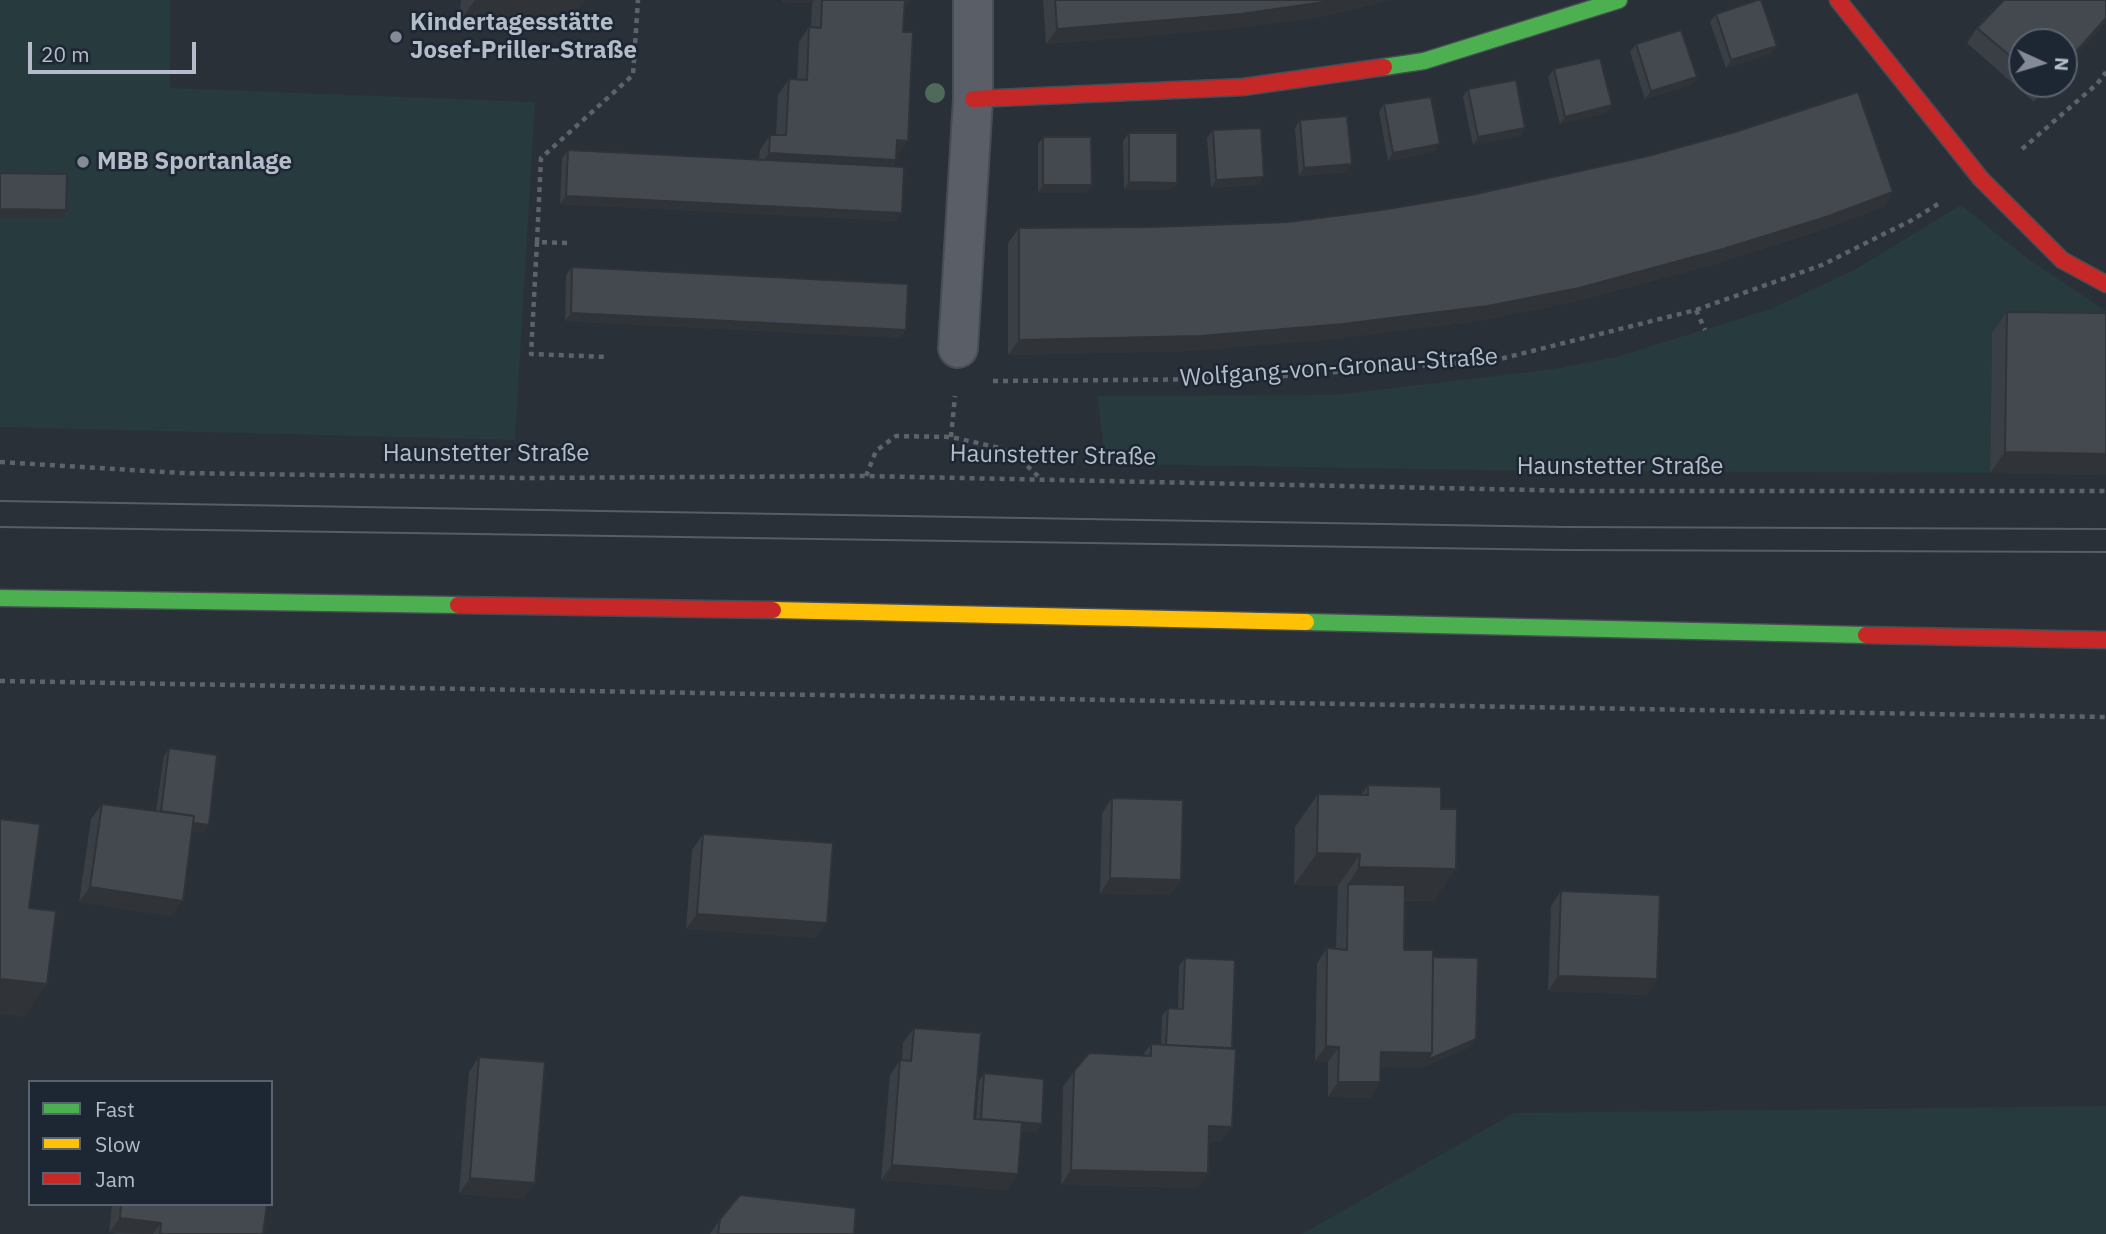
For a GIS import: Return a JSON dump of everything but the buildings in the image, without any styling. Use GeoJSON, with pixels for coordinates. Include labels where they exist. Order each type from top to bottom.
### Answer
{"type":"FeatureCollection","features":[{"type":"Feature","properties":{"kind":"main road"},"geometry":{"type":"LineString","coordinates":[[973,99],[1243,87],[1424,61],[1619,0]]}},
{"type":"Feature","properties":{"kind":"main road"},"geometry":{"type":"LineString","coordinates":[[1838,0],[1981,179],[2062,260],[2106,284]]}},
{"type":"Feature","properties":{"kind":"main road"},"geometry":{"type":"LineString","coordinates":[[0,598],[879,612],[2106,640]]}},
{"type":"Feature","properties":{"kind":"street"},"geometry":{"type":"LineString","coordinates":[[958,348],[973,99],[973,0]]}},
{"type":"Feature","properties":{"kind":"path"},"geometry":{"type":"LineString","coordinates":[[608,357],[531,354],[541,158],[634,75],[638,0]]}},
{"type":"Feature","properties":{"kind":"path","name":"Wolfgang-von-Gronau-Straße"},"geometry":{"type":"LineString","coordinates":[[984,382],[1245,379],[1496,360],[1696,310],[1822,265],[1912,220],[1981,179],[2029,144],[2097,84],[2106,72]]}},
{"type":"Feature","properties":{"kind":"path"},"geometry":{"type":"LineString","coordinates":[[537,242],[567,243]]}},
{"type":"Feature","properties":{"kind":"path"},"geometry":{"type":"LineString","coordinates":[[1696,310],[1704,330]]}},
{"type":"Feature","properties":{"kind":"path"},"geometry":{"type":"LineString","coordinates":[[866,476],[876,451],[896,436],[951,437],[1000,448],[1020,459],[1040,478]]}},
{"type":"Feature","properties":{"kind":"path","name":"Haunstetter Straße"},"geometry":{"type":"LineString","coordinates":[[0,462],[222,474],[526,478],[1040,478],[1580,491],[2106,491]]}},
{"type":"Feature","properties":{"kind":"path"},"geometry":{"type":"LineString","coordinates":[[0,681],[2106,717]]}},
{"type":"Feature","properties":{"kind":"green space"},"geometry":{"type":"Polygon","coordinates":[[[0,0],[170,0],[170,88],[535,102],[515,440],[0,427],[0,0]]]}},
{"type":"Feature","properties":{"kind":"green space"},"geometry":{"type":"Polygon","coordinates":[[[1961,205],[2028,259],[2106,311],[2106,335],[1992,333],[1990,473],[1540,471],[1106,464],[1097,396],[1334,395],[1554,369],[1616,357],[1771,309],[1856,269],[1961,205]]]}},
{"type":"Feature","properties":{"kind":"green space"},"geometry":{"type":"Polygon","coordinates":[[[2106,1106],[2106,1234],[1302,1234],[1514,1113],[2106,1106]]]}},
{"type":"Feature","properties":{"kind":"tram line"},"geometry":{"type":"LineString","coordinates":[[0,501],[1565,527],[2106,529]]}},
{"type":"Feature","properties":{"kind":"tram line"},"geometry":{"type":"LineString","coordinates":[[0,527],[1565,550],[2106,552]]}},
{"type":"Feature","properties":{"kind":"traffic: fast"},"geometry":{"type":"LineString","coordinates":[[1384,67],[1424,61],[1619,0]]}},
{"type":"Feature","properties":{"kind":"traffic: fast"},"geometry":{"type":"LineString","coordinates":[[0,598],[458,605]]}},
{"type":"Feature","properties":{"kind":"traffic: fast"},"geometry":{"type":"LineString","coordinates":[[1306,622],[1866,635]]}},
{"type":"Feature","properties":{"kind":"traffic: slow"},"geometry":{"type":"LineString","coordinates":[[773,610],[1306,622]]}},
{"type":"Feature","properties":{"kind":"traffic: jam"},"geometry":{"type":"LineString","coordinates":[[1838,0],[1981,179],[2062,260],[2106,284]]}},
{"type":"Feature","properties":{"kind":"traffic: jam"},"geometry":{"type":"LineString","coordinates":[[973,99],[1243,87],[1384,67]]}},
{"type":"Feature","properties":{"kind":"traffic: jam"},"geometry":{"type":"LineString","coordinates":[[458,605],[773,610]]}},
{"type":"Feature","properties":{"kind":"traffic: jam"},"geometry":{"type":"LineString","coordinates":[[1866,635],[2106,640]]}},
{"type":"Feature","properties":{"kind":"place","name":"Kindertagesstätte Josef-Priller-Straße"},"geometry":{"type":"Point","coordinates":[396,37]}},
{"type":"Feature","properties":{"kind":"place","name":"MBB Sportanlage"},"geometry":{"type":"Point","coordinates":[83,162]}}]}
